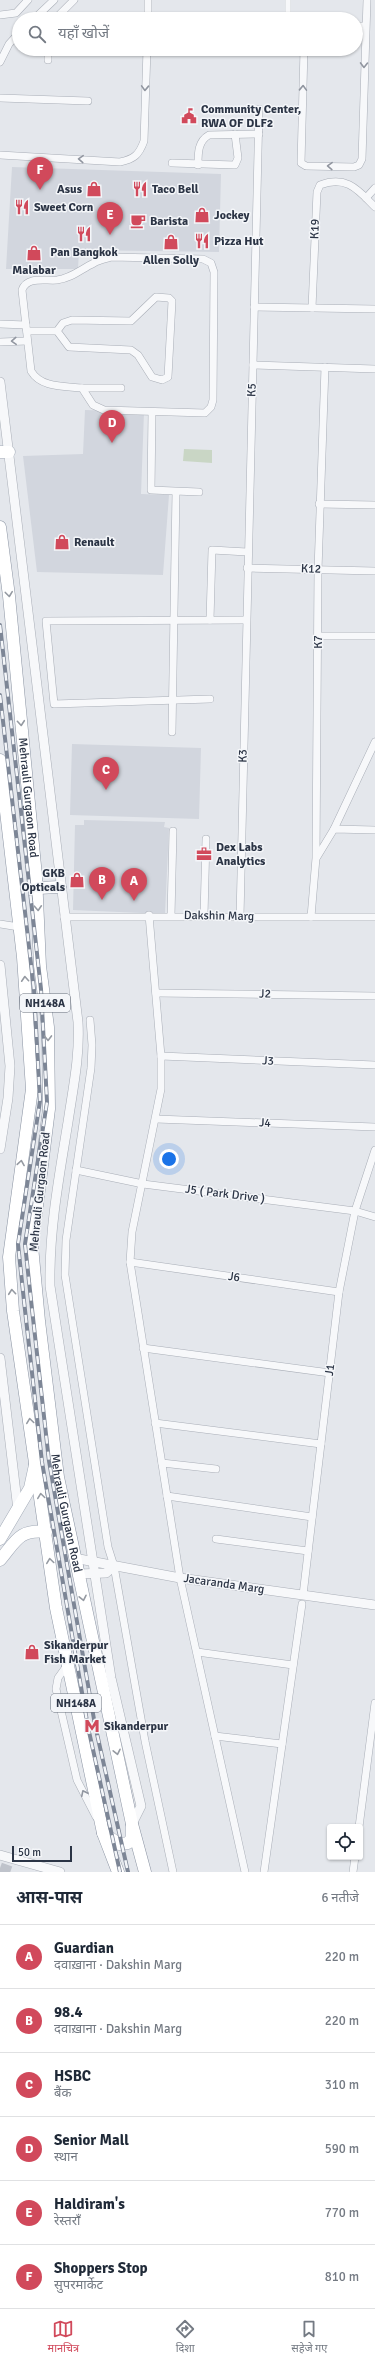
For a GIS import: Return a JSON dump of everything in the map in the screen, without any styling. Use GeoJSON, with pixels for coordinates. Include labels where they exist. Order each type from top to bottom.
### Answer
{"type":"FeatureCollection","features":[{"type":"Feature","properties":{"kind":"main road","name":"Mehrauli Gurgaon Road"},"geometry":{"type":"LineString","coordinates":[[0,527],[9,596],[37,888],[40,966],[48,1027],[49,1108],[32,1246],[58,1477],[74,1558],[132,1824],[145,1872]]}},
{"type":"Feature","properties":{"kind":"main road","name":"Mehrauli Gurgaon Road"},"geometry":{"type":"LineString","coordinates":[[0,760],[7,808],[23,957],[32,1089],[8,1257],[13,1311],[36,1460],[56,1608],[103,1830],[118,1872]]}},
{"type":"Feature","properties":{"kind":"main road"},"geometry":{"type":"LineString","coordinates":[[7,808],[29,806]]}},
{"type":"Feature","properties":{"kind":"main road"},"geometry":{"type":"LineString","coordinates":[[37,888],[60,886]]}},
{"type":"Feature","properties":{"kind":"main road"},"geometry":{"type":"LineString","coordinates":[[0,1539],[30,1488],[36,1460]]}},
{"type":"Feature","properties":{"kind":"main road"},"geometry":{"type":"LineString","coordinates":[[0,1560],[24,1533],[33,1531],[46,1532]]}},
{"type":"Feature","properties":{"kind":"main road"},"geometry":{"type":"LineString","coordinates":[[103,1830],[118,1844],[128,1843],[132,1838],[132,1824]]}},
{"type":"Feature","properties":{"kind":"street"},"geometry":{"type":"LineString","coordinates":[[17,12],[28,0]]}},
{"type":"Feature","properties":{"kind":"street"},"geometry":{"type":"LineString","coordinates":[[41,12],[54,0]]}},
{"type":"Feature","properties":{"kind":"street"},"geometry":{"type":"LineString","coordinates":[[61,12],[74,0]]}},
{"type":"Feature","properties":{"kind":"street"},"geometry":{"type":"LineString","coordinates":[[148,0],[148,12]]}},
{"type":"Feature","properties":{"kind":"street"},"geometry":{"type":"LineString","coordinates":[[288,0],[288,12]]}},
{"type":"Feature","properties":{"kind":"street"},"geometry":{"type":"LineString","coordinates":[[304,56],[301,162],[306,166],[354,167],[359,165],[362,159],[367,0]]}},
{"type":"Feature","properties":{"kind":"street"},"geometry":{"type":"LineString","coordinates":[[0,15],[12,14]]}},
{"type":"Feature","properties":{"kind":"street"},"geometry":{"type":"LineString","coordinates":[[0,62],[12,41]]}},
{"type":"Feature","properties":{"kind":"street"},"geometry":{"type":"LineString","coordinates":[[0,155],[120,162],[132,159],[140,152],[144,141],[147,56]]}},
{"type":"Feature","properties":{"kind":"street"},"geometry":{"type":"LineString","coordinates":[[0,98],[88,101]]}},
{"type":"Feature","properties":{"kind":"street","name":"K5"},"geometry":{"type":"LineString","coordinates":[[246,595],[259,109]]}},
{"type":"Feature","properties":{"kind":"street"},"geometry":{"type":"LineString","coordinates":[[198,165],[199,145],[203,138],[217,134],[259,134]]}},
{"type":"Feature","properties":{"kind":"street"},"geometry":{"type":"LineString","coordinates":[[172,163],[235,165],[238,158],[235,134]]}},
{"type":"Feature","properties":{"kind":"street","name":"K19"},"geometry":{"type":"LineString","coordinates":[[312,308],[317,192],[320,185],[326,183],[353,186],[366,198]]}},
{"type":"Feature","properties":{"kind":"street"},"geometry":{"type":"LineString","coordinates":[[375,188],[366,198],[375,207]]}},
{"type":"Feature","properties":{"kind":"street"},"geometry":{"type":"LineString","coordinates":[[82,388],[92,405],[98,408],[152,412],[205,413],[211,407],[213,400],[214,272],[211,263],[203,259],[111,257],[94,263],[76,274],[59,280],[28,281],[22,290],[31,371],[36,379],[45,384],[82,388],[120,388]]}},
{"type":"Feature","properties":{"kind":"street"},"geometry":{"type":"LineString","coordinates":[[0,324],[57,331],[69,347],[131,350],[138,355],[152,377],[162,380],[168,377],[172,301],[169,298],[156,297],[130,320],[72,320],[63,323],[57,331]]}},
{"type":"Feature","properties":{"kind":"street"},"geometry":{"type":"LineString","coordinates":[[254,307],[375,309]]}},
{"type":"Feature","properties":{"kind":"street"},"geometry":{"type":"LineString","coordinates":[[0,342],[27,341]]}},
{"type":"Feature","properties":{"kind":"street"},"geometry":{"type":"LineString","coordinates":[[253,365],[375,369]]}},
{"type":"Feature","properties":{"kind":"street","name":"K7"},"geometry":{"type":"LineString","coordinates":[[311,917],[316,858],[319,504],[325,368]]}},
{"type":"Feature","properties":{"kind":"street"},"geometry":{"type":"LineString","coordinates":[[0,382],[4,452],[54,812],[60,886],[73,968],[79,1044],[53,1211],[49,1253],[50,1286],[96,1573],[111,1678],[141,1806],[132,1824]]}},
{"type":"Feature","properties":{"kind":"street"},"geometry":{"type":"LineString","coordinates":[[152,412],[150,486],[154,491],[199,492]]}},
{"type":"Feature","properties":{"kind":"street"},"geometry":{"type":"LineString","coordinates":[[172,732],[176,492]]}},
{"type":"Feature","properties":{"kind":"street"},"geometry":{"type":"LineString","coordinates":[[319,504],[375,505]]}},
{"type":"Feature","properties":{"kind":"street"},"geometry":{"type":"LineString","coordinates":[[210,620],[212,550],[247,552]]}},
{"type":"Feature","properties":{"kind":"street","name":"K12"},"geometry":{"type":"LineString","coordinates":[[247,568],[375,571]]}},
{"type":"Feature","properties":{"kind":"street","name":"K3"},"geometry":{"type":"LineString","coordinates":[[240,917],[246,595]]}},
{"type":"Feature","properties":{"kind":"street"},"geometry":{"type":"LineString","coordinates":[[210,699],[54,704],[46,621],[246,620]]}},
{"type":"Feature","properties":{"kind":"street"},"geometry":{"type":"LineString","coordinates":[[318,636],[375,636]]}},
{"type":"Feature","properties":{"kind":"street"},"geometry":{"type":"LineString","coordinates":[[316,858],[334,829],[375,742]]}},
{"type":"Feature","properties":{"kind":"street"},"geometry":{"type":"LineString","coordinates":[[334,829],[375,830]]}},
{"type":"Feature","properties":{"kind":"street"},"geometry":{"type":"LineString","coordinates":[[171,916],[174,831]]}},
{"type":"Feature","properties":{"kind":"street"},"geometry":{"type":"LineString","coordinates":[[204,916],[206,839]]}},
{"type":"Feature","properties":{"kind":"street"},"geometry":{"type":"LineString","coordinates":[[148,915],[161,1056],[161,1089],[143,1184],[132,1232],[130,1262],[180,1578],[245,1872]]}},
{"type":"Feature","properties":{"kind":"street","name":"Dakshin Marg"},"geometry":{"type":"LineString","coordinates":[[64,917],[148,915],[375,917]]}},
{"type":"Feature","properties":{"kind":"street"},"geometry":{"type":"LineString","coordinates":[[0,924],[19,927]]}},
{"type":"Feature","properties":{"kind":"street"},"geometry":{"type":"LineString","coordinates":[[0,965],[10,1066],[8,1098],[0,1149]]}},
{"type":"Feature","properties":{"kind":"street","name":"J2"},"geometry":{"type":"LineString","coordinates":[[156,993],[375,996]]}},
{"type":"Feature","properties":{"kind":"street"},"geometry":{"type":"LineString","coordinates":[[90,1020],[92,1045],[91,1068],[66,1240],[65,1275],[108,1548],[114,1566],[145,1740],[174,1872]]}},
{"type":"Feature","properties":{"kind":"street","name":"J3"},"geometry":{"type":"LineString","coordinates":[[161,1056],[375,1066]]}},
{"type":"Feature","properties":{"kind":"street","name":"J4"},"geometry":{"type":"LineString","coordinates":[[156,1119],[375,1128]]}},
{"type":"Feature","properties":{"kind":"street","name":"J1"},"geometry":{"type":"LineString","coordinates":[[264,1872],[303,1599],[339,1292],[355,1211],[375,1150]]}},
{"type":"Feature","properties":{"kind":"street","name":"J5 ( Park Drive )"},"geometry":{"type":"LineString","coordinates":[[76,1170],[143,1184],[355,1211],[375,1216]]}},
{"type":"Feature","properties":{"kind":"street","name":"J6"},"geometry":{"type":"LineString","coordinates":[[130,1262],[339,1292]]}},
{"type":"Feature","properties":{"kind":"street"},"geometry":{"type":"LineString","coordinates":[[143,1348],[330,1373]]}},
{"type":"Feature","properties":{"kind":"street"},"geometry":{"type":"LineString","coordinates":[[0,1358],[18,1510]]}},
{"type":"Feature","properties":{"kind":"street"},"geometry":{"type":"LineString","coordinates":[[156,1423],[321,1444]]}},
{"type":"Feature","properties":{"kind":"street"},"geometry":{"type":"LineString","coordinates":[[162,1463],[216,1469]]}},
{"type":"Feature","properties":{"kind":"street"},"geometry":{"type":"LineString","coordinates":[[167,1496],[312,1517]]}},
{"type":"Feature","properties":{"kind":"street"},"geometry":{"type":"LineString","coordinates":[[216,1538],[308,1551]]}},
{"type":"Feature","properties":{"kind":"street","name":"Jacaranda Marg"},"geometry":{"type":"LineString","coordinates":[[74,1558],[303,1599],[375,1604]]}},
{"type":"Feature","properties":{"kind":"street"},"geometry":{"type":"LineString","coordinates":[[78,1574],[106,1573],[114,1566]]}},
{"type":"Feature","properties":{"kind":"street"},"geometry":{"type":"LineString","coordinates":[[197,1652],[293,1665]]}},
{"type":"Feature","properties":{"kind":"street"},"geometry":{"type":"LineString","coordinates":[[68,1664],[58,1678],[56,1689],[77,1780],[103,1830]]}},
{"type":"Feature","properties":{"kind":"street"},"geometry":{"type":"LineString","coordinates":[[359,1824],[375,1703]]}},
{"type":"Feature","properties":{"kind":"street"},"geometry":{"type":"LineString","coordinates":[[215,1736],[282,1744]]}},
{"type":"Feature","properties":{"kind":"street"},"geometry":{"type":"LineString","coordinates":[[0,1855],[60,1872]]}},
{"type":"Feature","properties":{"kind":"street"},"geometry":{"type":"LineString","coordinates":[[353,1872],[355,1860]]}},
{"type":"Feature","properties":{"kind":"shaded area"},"geometry":{"type":"Polygon","coordinates":[[[12,167],[221,174],[219,252],[79,250],[78,269],[6,269],[12,167]]]}},
{"type":"Feature","properties":{"kind":"shaded area"},"geometry":{"type":"Polygon","coordinates":[[[85,410],[144,412],[141,494],[169,495],[163,575],[37,572],[23,456],[83,454],[85,410]]]}},
{"type":"Feature","properties":{"kind":"shaded area"},"geometry":{"type":"Polygon","coordinates":[[[72,744],[201,748],[199,819],[70,815],[72,744]]]}},
{"type":"Feature","properties":{"kind":"shaded area"},"geometry":{"type":"Polygon","coordinates":[[[84,820],[165,822],[164,827],[169,828],[165,914],[73,910],[75,825],[84,825],[84,820]]]}},
{"type":"Feature","properties":{"kind":"green space"},"geometry":{"type":"Polygon","coordinates":[[[184,449],[212,450],[212,463],[183,461],[184,449]]]}},
{"type":"Feature","properties":{"kind":"tunnel"},"geometry":{"type":"LineString","coordinates":[[0,1868],[11,1872]]}},
{"type":"Feature","properties":{"kind":"railway"},"geometry":{"type":"LineString","coordinates":[[0,625],[41,989],[47,1102],[25,1244],[49,1461],[95,1725],[128,1872]]}},
{"type":"Feature","properties":{"kind":"railway"},"geometry":{"type":"LineString","coordinates":[[0,695],[34,990],[40,1101],[18,1244],[42,1462],[88,1727],[120,1872]]}},
{"type":"Feature","properties":{"kind":"place","name":"Community Center, RWA OF DLF2"},"geometry":{"type":"Point","coordinates":[189,116]}},
{"type":"Feature","properties":{"kind":"place","name":"Asus"},"geometry":{"type":"Point","coordinates":[94,189]}},
{"type":"Feature","properties":{"kind":"place","name":"Taco Bell"},"geometry":{"type":"Point","coordinates":[140,189]}},
{"type":"Feature","properties":{"kind":"place","name":"Shoppers Stop"},"geometry":{"type":"Point","coordinates":[40,190]}},
{"type":"Feature","properties":{"kind":"place","name":"Sweet Corn"},"geometry":{"type":"Point","coordinates":[22,207]}},
{"type":"Feature","properties":{"kind":"place","name":"Jockey"},"geometry":{"type":"Point","coordinates":[202,215]}},
{"type":"Feature","properties":{"kind":"place","name":"Barista"},"geometry":{"type":"Point","coordinates":[138,221]}},
{"type":"Feature","properties":{"kind":"place","name":"Pan Bangkok"},"geometry":{"type":"Point","coordinates":[84,234]}},
{"type":"Feature","properties":{"kind":"place","name":"Haldiram's"},"geometry":{"type":"Point","coordinates":[110,235]}},
{"type":"Feature","properties":{"kind":"place","name":"Pizza Hut"},"geometry":{"type":"Point","coordinates":[202,241]}},
{"type":"Feature","properties":{"kind":"place","name":"Allen Solly"},"geometry":{"type":"Point","coordinates":[171,242]}},
{"type":"Feature","properties":{"kind":"place","name":"Malabar"},"geometry":{"type":"Point","coordinates":[34,253]}},
{"type":"Feature","properties":{"kind":"place","name":"Senior Mall"},"geometry":{"type":"Point","coordinates":[112,443]}},
{"type":"Feature","properties":{"kind":"place","name":"Renault"},"geometry":{"type":"Point","coordinates":[62,542]}},
{"type":"Feature","properties":{"kind":"place","name":"HSBC"},"geometry":{"type":"Point","coordinates":[106,790]}},
{"type":"Feature","properties":{"kind":"place","name":"Dex Labs Analytics"},"geometry":{"type":"Point","coordinates":[204,854]}},
{"type":"Feature","properties":{"kind":"place","name":"GKB Opticals"},"geometry":{"type":"Point","coordinates":[77,880]}},
{"type":"Feature","properties":{"kind":"place","name":"98.4"},"geometry":{"type":"Point","coordinates":[102,900]}},
{"type":"Feature","properties":{"kind":"place","name":"Guardian"},"geometry":{"type":"Point","coordinates":[134,901]}},
{"type":"Feature","properties":{"kind":"place","name":"Sikanderpur Fish Market"},"geometry":{"type":"Point","coordinates":[32,1652]}},
{"type":"Feature","properties":{"kind":"place","name":"Sikanderpur"},"geometry":{"type":"Point","coordinates":[92,1726]}}]}
